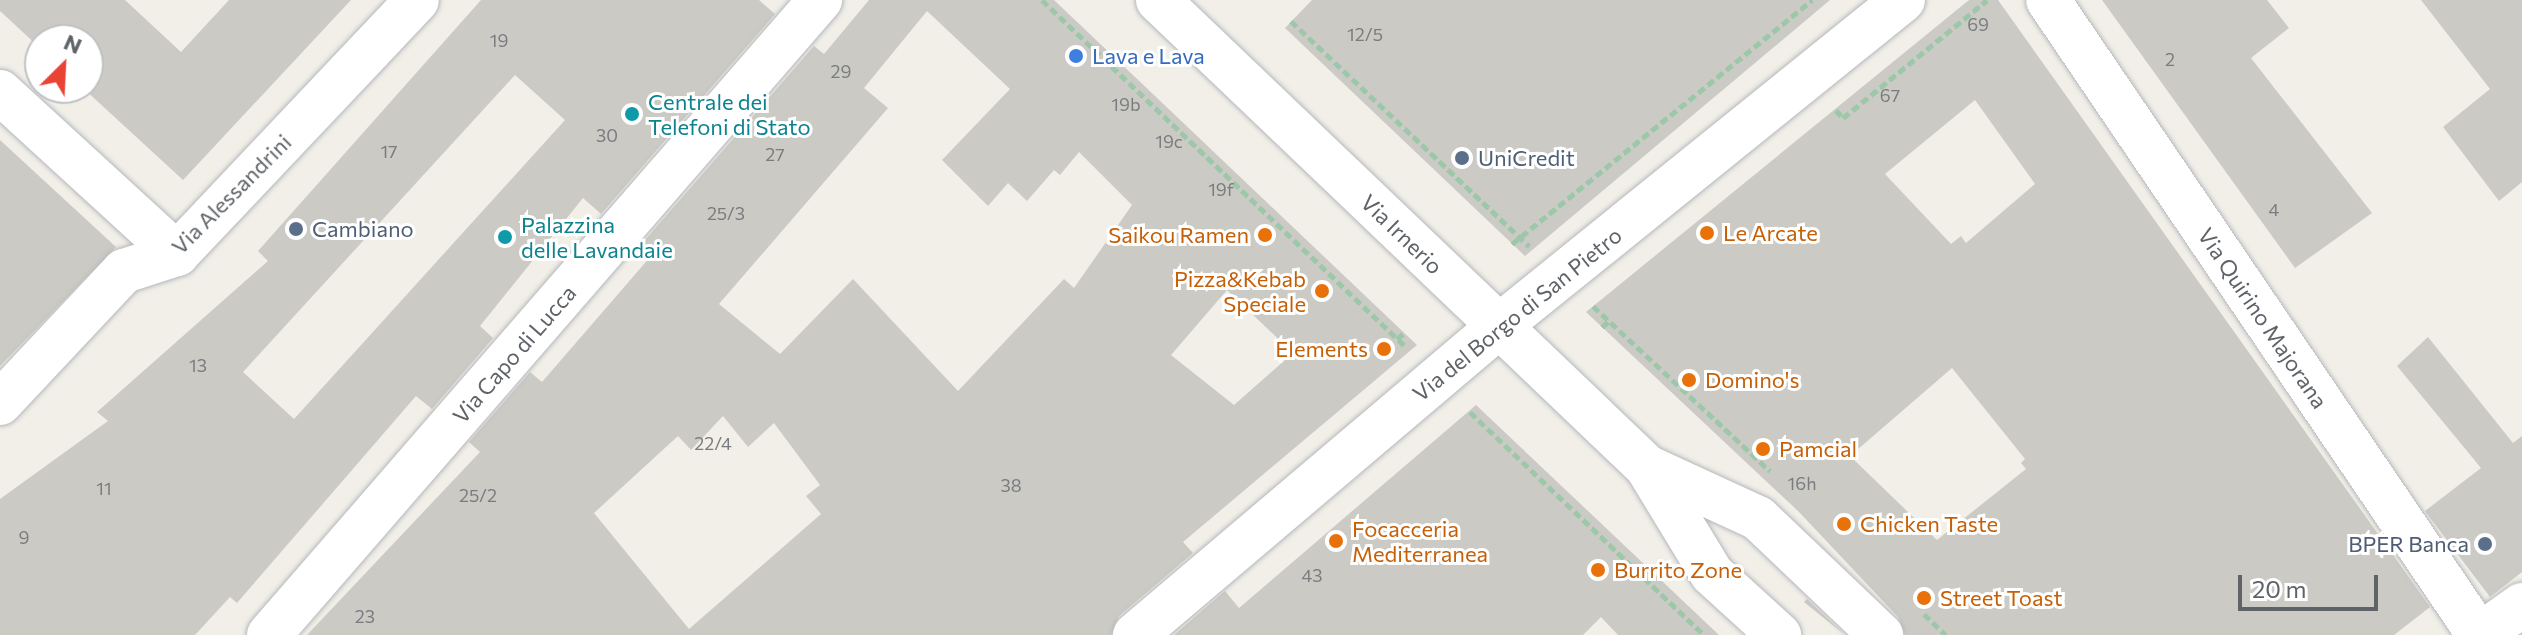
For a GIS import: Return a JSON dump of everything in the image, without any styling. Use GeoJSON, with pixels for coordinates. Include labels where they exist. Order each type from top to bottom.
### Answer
{"type":"FeatureCollection","features":[{"type":"Feature","properties":{"kind":"street","name":"Via Alessandrini"},"geometry":{"type":"LineString","coordinates":[[0,403],[124,271],[177,254],[417,0]]}},
{"type":"Feature","properties":{"kind":"street","name":"Via Capo di Lucca"},"geometry":{"type":"LineString","coordinates":[[269,635],[820,0]]}},
{"type":"Feature","properties":{"kind":"street","name":"Via Irnerio"},"geometry":{"type":"LineString","coordinates":[[1158,0],[1647,467],[1712,574],[1779,635]]}},
{"type":"Feature","properties":{"kind":"street","name":"Via del Borgo di San Pietro"},"geometry":{"type":"LineString","coordinates":[[1135,635],[1499,326],[1903,0]]}},
{"type":"Feature","properties":{"kind":"street","name":"Via Quirino Majorana"},"geometry":{"type":"LineString","coordinates":[[2048,0],[2479,635]]}},
{"type":"Feature","properties":{"kind":"street"},"geometry":{"type":"LineString","coordinates":[[0,92],[177,254]]}},
{"type":"Feature","properties":{"kind":"street","name":"Via Irnerio"},"geometry":{"type":"LineString","coordinates":[[1647,467],[1758,518],[1881,635]]}},
{"type":"Feature","properties":{"kind":"street"},"geometry":{"type":"LineString","coordinates":[[2479,635],[2522,605]]}},
{"type":"Feature","properties":{"kind":"path"},"geometry":{"type":"LineString","coordinates":[[1042,0],[1410,352]]}},
{"type":"Feature","properties":{"kind":"path"},"geometry":{"type":"LineString","coordinates":[[1512,244],[1812,0]]}},
{"type":"Feature","properties":{"kind":"path"},"geometry":{"type":"LineString","coordinates":[[1835,109],[1843,118],[1987,0]]}},
{"type":"Feature","properties":{"kind":"path"},"geometry":{"type":"LineString","coordinates":[[1291,21],[1532,250]]}},
{"type":"Feature","properties":{"kind":"path"},"geometry":{"type":"LineString","coordinates":[[1602,327],[1609,321]]}},
{"type":"Feature","properties":{"kind":"path"},"geometry":{"type":"LineString","coordinates":[[1397,339],[1404,333]]}},
{"type":"Feature","properties":{"kind":"path"},"geometry":{"type":"LineString","coordinates":[[1470,412],[1704,635]]}},
{"type":"Feature","properties":{"kind":"building"},"geometry":{"type":"Polygon","coordinates":[[[0,0],[125,0],[181,52],[229,0],[351,0],[183,180],[100,104],[104,104],[104,24],[24,24],[24,33],[0,11],[0,0]]]}},
{"type":"Feature","properties":{"kind":"building"},"geometry":{"type":"Polygon","coordinates":[[[481,0],[759,0],[775,14],[601,214],[583,198],[480,326],[493,338],[432,409],[416,396],[237,603],[230,597],[195,635],[0,635],[0,499],[108,421],[97,412],[268,261],[258,251],[481,0]],[[515,75],[243,372],[294,419],[565,120],[515,75]]]}},
{"type":"Feature","properties":{"kind":"building"},"geometry":{"type":"Polygon","coordinates":[[[869,0],[1054,0],[1417,345],[1183,542],[1193,553],[1119,616],[1111,635],[307,635],[480,452],[469,442],[530,372],[542,382],[651,256],[639,247],[814,46],[824,54],[869,0]],[[927,11],[864,88],[888,108],[719,304],[780,354],[853,279],[958,391],[1064,279],[1074,288],[1132,205],[1079,152],[1060,175],[1054,170],[1027,201],[1008,183],[988,206],[942,160],[1010,89],[927,11]],[[1227,290],[1171,355],[1234,405],[1293,353],[1227,290]],[[723,416],[691,450],[678,436],[594,513],[689,629],[821,514],[806,496],[820,485],[774,423],[748,447],[723,416]]]}},
{"type":"Feature","properties":{"kind":"building"},"geometry":{"type":"Polygon","coordinates":[[[1312,0],[1830,0],[1525,256],[1285,28],[1312,0]]]}},
{"type":"Feature","properties":{"kind":"building"},"geometry":{"type":"Polygon","coordinates":[[[1969,0],[1998,0],[2430,607],[2394,635],[1905,635],[1898,617],[1799,512],[1586,312],[1969,0]],[[1975,100],[1885,174],[1951,244],[1961,236],[1966,243],[2035,184],[1975,100]],[[1952,368],[1850,456],[1937,540],[2026,469],[2021,463],[2025,459],[1952,368]]]}},
{"type":"Feature","properties":{"kind":"building"},"geometry":{"type":"Polygon","coordinates":[[[2102,0],[2267,0],[2289,28],[2251,58],[2372,213],[2295,268],[2102,0]]]}},
{"type":"Feature","properties":{"kind":"building"},"geometry":{"type":"Polygon","coordinates":[[[2421,0],[2522,0],[2522,182],[2499,201],[2443,127],[2490,89],[2421,0]]]}},
{"type":"Feature","properties":{"kind":"building"},"geometry":{"type":"Polygon","coordinates":[[[0,140],[116,247],[0,366],[0,140]]]}},
{"type":"Feature","properties":{"kind":"building"},"geometry":{"type":"Polygon","coordinates":[[[2428,337],[2513,443],[2522,436],[2522,572],[2490,597],[2425,511],[2481,468],[2397,366],[2428,337]]]}},
{"type":"Feature","properties":{"kind":"building"},"geometry":{"type":"Polygon","coordinates":[[[1476,405],[1719,635],[1618,635],[1601,617],[1583,635],[1174,635],[1225,591],[1239,608],[1476,405]]]}},
{"type":"Feature","properties":{"kind":"building"},"geometry":{"type":"Polygon","coordinates":[[[1807,599],[1845,635],[1804,602],[1807,599]]]}},
{"type":"Feature","properties":{"kind":"place","name":"Lava e Lava"},"geometry":{"type":"Point","coordinates":[1076,56]}},
{"type":"Feature","properties":{"kind":"place","name":"Centrale dei Telefoni di Stato"},"geometry":{"type":"Point","coordinates":[632,114]}},
{"type":"Feature","properties":{"kind":"place","name":"UniCredit"},"geometry":{"type":"Point","coordinates":[1462,158]}},
{"type":"Feature","properties":{"kind":"place","name":"Cambiano"},"geometry":{"type":"Point","coordinates":[296,229]}},
{"type":"Feature","properties":{"kind":"place","name":"Le Arcate"},"geometry":{"type":"Point","coordinates":[1707,233]}},
{"type":"Feature","properties":{"kind":"place","name":"Saikou Ramen"},"geometry":{"type":"Point","coordinates":[1265,235]}},
{"type":"Feature","properties":{"kind":"place","name":"Palazzina delle Lavandaie"},"geometry":{"type":"Point","coordinates":[505,237]}},
{"type":"Feature","properties":{"kind":"place","name":"Pizza&Kebab Speciale"},"geometry":{"type":"Point","coordinates":[1322,291]}},
{"type":"Feature","properties":{"kind":"place","name":"Elements"},"geometry":{"type":"Point","coordinates":[1384,349]}},
{"type":"Feature","properties":{"kind":"place","name":"Domino's"},"geometry":{"type":"Point","coordinates":[1689,380]}},
{"type":"Feature","properties":{"kind":"place","name":"Pamcial"},"geometry":{"type":"Point","coordinates":[1763,449]}},
{"type":"Feature","properties":{"kind":"place","name":"Chicken Taste"},"geometry":{"type":"Point","coordinates":[1844,524]}},
{"type":"Feature","properties":{"kind":"place","name":"Focacceria Mediterranea"},"geometry":{"type":"Point","coordinates":[1336,541]}},
{"type":"Feature","properties":{"kind":"place","name":"BPER Banca"},"geometry":{"type":"Point","coordinates":[2485,544]}},
{"type":"Feature","properties":{"kind":"place","name":"Burrito Zone"},"geometry":{"type":"Point","coordinates":[1598,570]}},
{"type":"Feature","properties":{"kind":"place","name":"Street Toast"},"geometry":{"type":"Point","coordinates":[1924,598]}}]}
